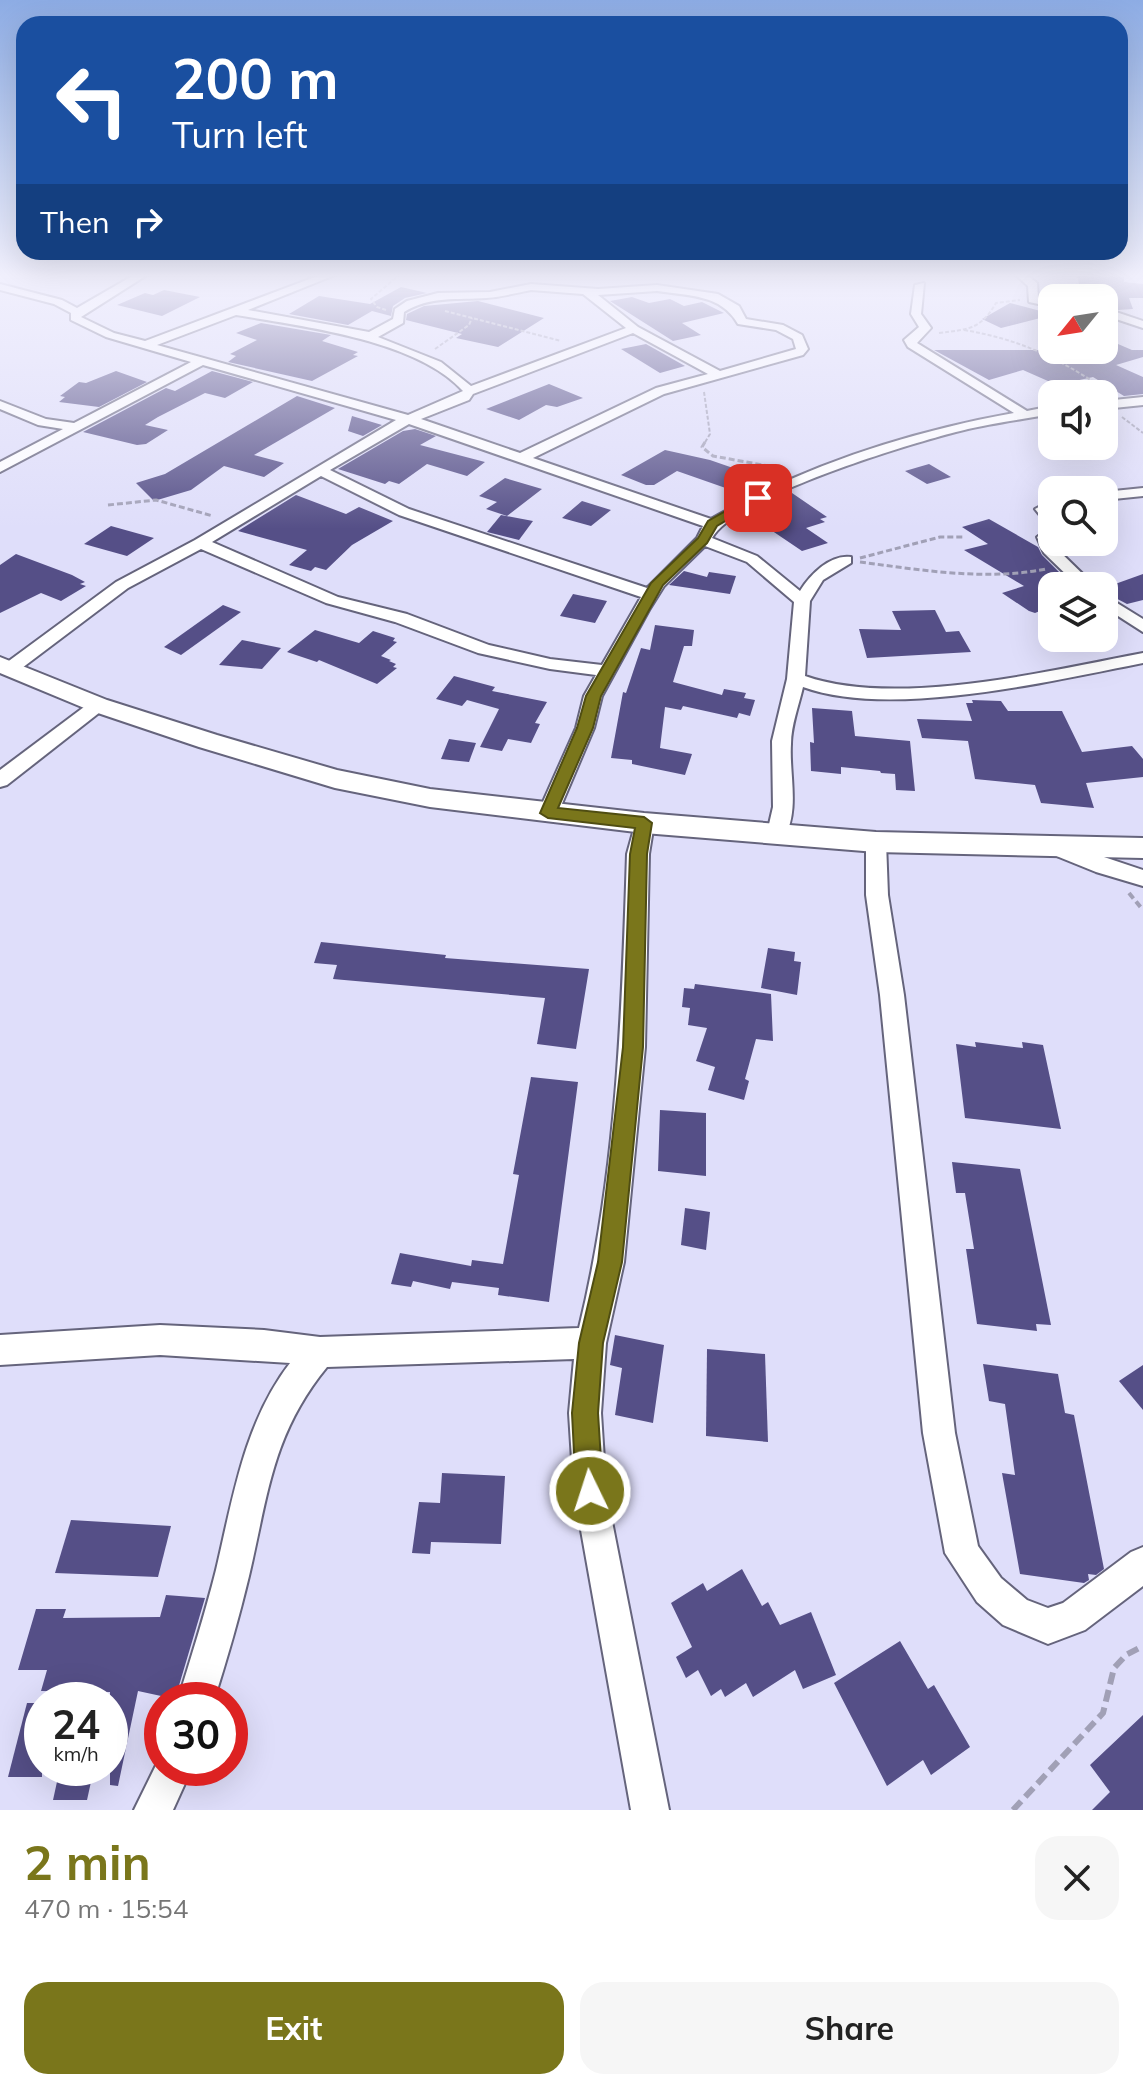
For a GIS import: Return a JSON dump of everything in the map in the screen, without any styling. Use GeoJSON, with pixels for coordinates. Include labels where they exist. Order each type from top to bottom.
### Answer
{"type":"FeatureCollection","features":[{"type":"Feature","properties":{"kind":"main road"},"geometry":{"type":"LineString","coordinates":[[6,666],[98,705],[335,779],[430,798],[644,823],[876,842],[1143,848]]}},
{"type":"Feature","properties":{"kind":"street"},"geometry":{"type":"LineString","coordinates":[[196,359],[410,420],[712,524]]}},
{"type":"Feature","properties":{"kind":"street"},"geometry":{"type":"LineString","coordinates":[[425,359],[446,368],[469,391]]}},
{"type":"Feature","properties":{"kind":"street"},"geometry":{"type":"LineString","coordinates":[[6,666],[122,585],[200,543],[393,426],[457,402],[469,391],[553,359]]}},
{"type":"Feature","properties":{"kind":"street"},"geometry":{"type":"LineString","coordinates":[[688,359],[717,376]]}},
{"type":"Feature","properties":{"kind":"street"},"geometry":{"type":"LineString","coordinates":[[523,457],[660,391],[777,359]]}},
{"type":"Feature","properties":{"kind":"street"},"geometry":{"type":"LineString","coordinates":[[934,359],[1024,414]]}},
{"type":"Feature","properties":{"kind":"street"},"geometry":{"type":"LineString","coordinates":[[0,468],[201,361]]}},
{"type":"Feature","properties":{"kind":"street"},"geometry":{"type":"LineString","coordinates":[[1118,404],[1143,401]]}},
{"type":"Feature","properties":{"kind":"street"},"geometry":{"type":"LineString","coordinates":[[0,405],[43,422],[73,427]]}},
{"type":"Feature","properties":{"kind":"street"},"geometry":{"type":"LineString","coordinates":[[548,813],[585,728],[593,696],[650,595],[658,583],[703,540],[712,524],[758,498],[812,475],[964,426],[1038,412]]}},
{"type":"Feature","properties":{"kind":"street"},"geometry":{"type":"LineString","coordinates":[[322,471],[404,512],[488,539],[544,562],[650,595]]}},
{"type":"Feature","properties":{"kind":"street"},"geometry":{"type":"LineString","coordinates":[[1118,495],[1143,492]]}},
{"type":"Feature","properties":{"kind":"street"},"geometry":{"type":"LineString","coordinates":[[703,540],[752,559],[780,579],[802,601]]}},
{"type":"Feature","properties":{"kind":"street"},"geometry":{"type":"LineString","coordinates":[[200,543],[241,558],[332,600],[401,618],[484,649],[550,664],[608,671]]}},
{"type":"Feature","properties":{"kind":"street"},"geometry":{"type":"LineString","coordinates":[[1055,556],[1071,572]]}},
{"type":"Feature","properties":{"kind":"street"},"geometry":{"type":"LineString","coordinates":[[777,833],[783,807],[781,741],[796,679],[802,601],[817,577],[846,560]]}},
{"type":"Feature","properties":{"kind":"street"},"geometry":{"type":"LineString","coordinates":[[1118,610],[1143,627]]}},
{"type":"Feature","properties":{"kind":"street"},"geometry":{"type":"LineString","coordinates":[[796,679],[823,691],[901,691],[1000,685],[1143,658]]}},
{"type":"Feature","properties":{"kind":"street"},"geometry":{"type":"LineString","coordinates":[[0,780],[98,705]]}},
{"type":"Feature","properties":{"kind":"street"},"geometry":{"type":"LineString","coordinates":[[644,823],[638,854],[633,1047],[610,1262],[591,1343],[585,1413],[590,1491],[650,1810]]}},
{"type":"Feature","properties":{"kind":"street"},"geometry":{"type":"LineString","coordinates":[[876,842],[877,895],[892,995],[939,1433],[962,1553],[989,1590],[1015,1613],[1048,1626],[1073,1618],[1143,1564]]}},
{"type":"Feature","properties":{"kind":"street"},"geometry":{"type":"LineString","coordinates":[[1056,848],[1143,878]]}},
{"type":"Feature","properties":{"kind":"street"},"geometry":{"type":"LineString","coordinates":[[0,1350],[160,1340],[264,1345],[320,1352],[591,1343]]}},
{"type":"Feature","properties":{"kind":"street"},"geometry":{"type":"LineString","coordinates":[[201,1682],[232,1574],[256,1464],[265,1438],[275,1412],[303,1370],[320,1352]]}},
{"type":"Feature","properties":{"kind":"street"},"geometry":{"type":"LineString","coordinates":[[153,1810],[164,1786]]}},
{"type":"Feature","properties":{"kind":"path"},"geometry":{"type":"LineString","coordinates":[[1057,359],[1123,403],[1125,422],[1143,433]]}},
{"type":"Feature","properties":{"kind":"path"},"geometry":{"type":"LineString","coordinates":[[717,376],[704,390],[710,434],[702,447],[704,450],[713,456],[812,475]]}},
{"type":"Feature","properties":{"kind":"path"},"geometry":{"type":"LineString","coordinates":[[108,505],[156,500],[234,523]]}},
{"type":"Feature","properties":{"kind":"path"},"geometry":{"type":"LineString","coordinates":[[846,560],[880,555],[940,537],[965,537]]}},
{"type":"Feature","properties":{"kind":"path"},"geometry":{"type":"LineString","coordinates":[[846,560],[949,574],[1006,574],[1039,571],[1055,566],[1057,559]]}},
{"type":"Feature","properties":{"kind":"path"},"geometry":{"type":"LineString","coordinates":[[1013,1810],[1103,1713],[1114,1668],[1126,1655],[1143,1646]]}},
{"type":"Feature","properties":{"kind":"building"},"geometry":{"type":"Polygon","coordinates":[[[231,359],[352,359],[312,381],[228,362],[231,359]]]}},
{"type":"Feature","properties":{"kind":"building"},"geometry":{"type":"Polygon","coordinates":[[[638,359],[673,359],[685,366],[660,373],[638,359]]]}},
{"type":"Feature","properties":{"kind":"building"},"geometry":{"type":"Polygon","coordinates":[[[951,359],[1118,364],[1118,359],[1135,359],[1116,365],[1143,377],[1143,394],[1124,396],[1118,392],[1118,380],[1093,377],[1046,380],[1023,370],[989,380],[951,359]]]}},
{"type":"Feature","properties":{"kind":"building"},"geometry":{"type":"Polygon","coordinates":[[[116,371],[147,382],[99,407],[59,402],[65,397],[60,396],[79,382],[86,383],[116,371]]]}},
{"type":"Feature","properties":{"kind":"building"},"geometry":{"type":"Polygon","coordinates":[[[212,371],[253,382],[225,398],[205,393],[158,417],[145,425],[168,430],[146,444],[137,445],[83,432],[166,388],[175,391],[212,371]]]}},
{"type":"Feature","properties":{"kind":"building"},"geometry":{"type":"Polygon","coordinates":[[[549,384],[583,398],[557,407],[546,405],[519,420],[486,409],[549,384]]]}},
{"type":"Feature","properties":{"kind":"building"},"geometry":{"type":"Polygon","coordinates":[[[297,396],[335,408],[254,455],[284,463],[264,477],[224,466],[191,490],[154,501],[136,483],[165,474],[297,396]]]}},
{"type":"Feature","properties":{"kind":"building"},"geometry":{"type":"Polygon","coordinates":[[[352,416],[382,425],[363,436],[348,431],[352,416]]]}},
{"type":"Feature","properties":{"kind":"building"},"geometry":{"type":"Polygon","coordinates":[[[415,429],[436,436],[420,445],[485,462],[467,476],[427,464],[399,484],[389,481],[385,484],[338,469],[403,431],[415,429]]]}},
{"type":"Feature","properties":{"kind":"building"},"geometry":{"type":"Polygon","coordinates":[[[665,450],[710,460],[759,477],[737,492],[677,471],[654,485],[621,475],[665,450]]]}},
{"type":"Feature","properties":{"kind":"building"},"geometry":{"type":"Polygon","coordinates":[[[929,464],[951,477],[927,484],[905,471],[929,464]]]}},
{"type":"Feature","properties":{"kind":"building"},"geometry":{"type":"Polygon","coordinates":[[[505,478],[542,489],[507,516],[486,509],[497,502],[479,496],[505,478]]]}},
{"type":"Feature","properties":{"kind":"building"},"geometry":{"type":"Polygon","coordinates":[[[792,493],[827,517],[820,519],[825,522],[806,528],[828,543],[802,551],[765,526],[748,526],[737,519],[792,493]]]}},
{"type":"Feature","properties":{"kind":"building"},"geometry":{"type":"Polygon","coordinates":[[[296,495],[346,514],[359,507],[393,521],[352,545],[326,570],[315,567],[311,571],[289,565],[307,550],[238,531],[296,495]]]}},
{"type":"Feature","properties":{"kind":"building"},"geometry":{"type":"Polygon","coordinates":[[[582,501],[611,510],[591,526],[562,518],[582,501]]]}},
{"type":"Feature","properties":{"kind":"building"},"geometry":{"type":"Polygon","coordinates":[[[501,515],[533,521],[519,540],[487,532],[501,515]]]}},
{"type":"Feature","properties":{"kind":"building"},"geometry":{"type":"Polygon","coordinates":[[[989,519],[1038,547],[1038,556],[1043,556],[1059,572],[1038,572],[1038,612],[1029,611],[1002,593],[1024,586],[964,550],[988,544],[962,527],[989,519]]]}},
{"type":"Feature","properties":{"kind":"building"},"geometry":{"type":"Polygon","coordinates":[[[111,526],[154,538],[127,556],[84,544],[111,526]]]}},
{"type":"Feature","properties":{"kind":"building"},"geometry":{"type":"Polygon","coordinates":[[[16,554],[72,575],[85,582],[80,584],[86,586],[61,601],[41,593],[0,613],[0,565],[16,554]]]}},
{"type":"Feature","properties":{"kind":"building"},"geometry":{"type":"Polygon","coordinates":[[[684,571],[707,577],[709,572],[736,576],[730,594],[669,585],[684,571]]]}},
{"type":"Feature","properties":{"kind":"building"},"geometry":{"type":"Polygon","coordinates":[[[1143,574],[1143,600],[1127,604],[1118,599],[1118,583],[1143,574]]]}},
{"type":"Feature","properties":{"kind":"building"},"geometry":{"type":"Polygon","coordinates":[[[573,594],[607,601],[595,623],[560,616],[573,594]]]}},
{"type":"Feature","properties":{"kind":"building"},"geometry":{"type":"Polygon","coordinates":[[[223,605],[241,612],[181,655],[164,647],[223,605]]]}},
{"type":"Feature","properties":{"kind":"building"},"geometry":{"type":"Polygon","coordinates":[[[935,610],[946,632],[959,631],[971,652],[867,658],[859,629],[901,630],[892,611],[935,610]]]}},
{"type":"Feature","properties":{"kind":"building"},"geometry":{"type":"Polygon","coordinates":[[[655,625],[694,630],[692,646],[684,646],[673,682],[722,695],[724,689],[746,693],[744,698],[755,700],[750,716],[739,713],[737,718],[683,706],[681,710],[665,707],[660,748],[692,754],[685,775],[632,764],[632,760],[611,758],[623,692],[626,693],[641,648],[650,650],[655,625]]]}},
{"type":"Feature","properties":{"kind":"building"},"geometry":{"type":"Polygon","coordinates":[[[315,630],[359,643],[373,631],[395,638],[393,641],[397,642],[381,656],[391,660],[396,664],[393,667],[397,668],[377,684],[319,660],[317,662],[287,652],[315,630]]]}},
{"type":"Feature","properties":{"kind":"building"},"geometry":{"type":"Polygon","coordinates":[[[242,640],[281,648],[262,669],[219,665],[242,640]]]}},
{"type":"Feature","properties":{"kind":"building"},"geometry":{"type":"Polygon","coordinates":[[[454,676],[495,687],[492,691],[547,702],[535,723],[540,724],[531,743],[508,739],[502,751],[480,747],[499,709],[467,700],[462,706],[436,699],[454,676]]]}},
{"type":"Feature","properties":{"kind":"building"},"geometry":{"type":"Polygon","coordinates":[[[972,700],[1001,701],[1008,711],[1062,711],[1082,752],[1132,746],[1143,759],[1143,777],[1086,783],[1094,808],[1041,803],[1035,785],[975,779],[968,741],[922,738],[917,719],[972,721],[966,703],[973,703],[972,700]]]}},
{"type":"Feature","properties":{"kind":"building"},"geometry":{"type":"Polygon","coordinates":[[[812,708],[852,711],[855,736],[910,741],[915,791],[896,790],[895,774],[880,771],[841,767],[841,774],[811,771],[810,742],[814,743],[812,708]]]}},
{"type":"Feature","properties":{"kind":"building"},"geometry":{"type":"Polygon","coordinates":[[[449,739],[476,743],[469,762],[441,759],[449,739]]]}},
{"type":"Feature","properties":{"kind":"building"},"geometry":{"type":"Polygon","coordinates":[[[321,942],[446,955],[445,958],[589,969],[576,1049],[537,1044],[545,998],[333,979],[337,965],[314,963],[321,942]]]}},
{"type":"Feature","properties":{"kind":"building"},"geometry":{"type":"Polygon","coordinates":[[[768,948],[795,952],[794,961],[801,962],[797,995],[761,988],[768,948]]]}},
{"type":"Feature","properties":{"kind":"building"},"geometry":{"type":"Polygon","coordinates":[[[695,984],[771,994],[773,1041],[756,1039],[745,1079],[749,1081],[744,1100],[708,1090],[715,1067],[696,1061],[707,1028],[688,1025],[690,1008],[682,1007],[684,988],[694,989],[695,984]]]}},
{"type":"Feature","properties":{"kind":"building"},"geometry":{"type":"Polygon","coordinates":[[[975,1042],[1023,1048],[1022,1042],[1043,1045],[1061,1129],[965,1118],[956,1044],[976,1047],[975,1042]]]}},
{"type":"Feature","properties":{"kind":"building"},"geometry":{"type":"Polygon","coordinates":[[[531,1077],[578,1082],[549,1302],[498,1295],[499,1288],[452,1282],[450,1289],[413,1281],[411,1287],[391,1284],[400,1253],[471,1266],[472,1260],[503,1264],[519,1175],[513,1174],[531,1077]]]}},
{"type":"Feature","properties":{"kind":"building"},"geometry":{"type":"Polygon","coordinates":[[[660,1110],[706,1113],[706,1176],[658,1171],[660,1110]]]}},
{"type":"Feature","properties":{"kind":"building"},"geometry":{"type":"Polygon","coordinates":[[[952,1162],[1020,1169],[1051,1325],[1036,1324],[1037,1331],[977,1324],[966,1249],[974,1249],[965,1193],[956,1193],[952,1162]]]}},
{"type":"Feature","properties":{"kind":"building"},"geometry":{"type":"Polygon","coordinates":[[[685,1208],[710,1212],[706,1250],[681,1245],[685,1208]]]}},
{"type":"Feature","properties":{"kind":"building"},"geometry":{"type":"Polygon","coordinates":[[[615,1335],[664,1345],[653,1423],[615,1415],[622,1368],[610,1365],[615,1335]]]}},
{"type":"Feature","properties":{"kind":"building"},"geometry":{"type":"Polygon","coordinates":[[[707,1349],[765,1354],[768,1442],[706,1436],[707,1349]]]}},
{"type":"Feature","properties":{"kind":"building"},"geometry":{"type":"Polygon","coordinates":[[[983,1364],[1058,1374],[1065,1413],[1074,1415],[1104,1569],[1096,1575],[1088,1574],[1089,1580],[1084,1583],[1020,1574],[1002,1473],[1015,1475],[1005,1404],[989,1401],[983,1364]]]}},
{"type":"Feature","properties":{"kind":"building"},"geometry":{"type":"Polygon","coordinates":[[[1143,1365],[1143,1410],[1119,1381],[1143,1365]]]}},
{"type":"Feature","properties":{"kind":"building"},"geometry":{"type":"Polygon","coordinates":[[[442,1473],[505,1476],[501,1544],[431,1542],[430,1554],[412,1553],[419,1502],[440,1503],[442,1473]]]}},
{"type":"Feature","properties":{"kind":"building"},"geometry":{"type":"Polygon","coordinates":[[[71,1520],[171,1526],[158,1577],[55,1573],[71,1520]]]}},
{"type":"Feature","properties":{"kind":"building"},"geometry":{"type":"Polygon","coordinates":[[[742,1569],[762,1606],[768,1602],[780,1625],[811,1612],[836,1675],[803,1689],[795,1670],[753,1697],[746,1683],[725,1697],[721,1689],[711,1696],[698,1670],[686,1678],[676,1657],[692,1647],[671,1603],[703,1583],[707,1591],[742,1569]]]}},
{"type":"Feature","properties":{"kind":"building"},"geometry":{"type":"Polygon","coordinates":[[[166,1595],[205,1598],[180,1682],[144,1682],[144,1692],[138,1691],[128,1738],[128,1682],[44,1682],[47,1670],[18,1670],[36,1609],[66,1609],[63,1618],[160,1617],[166,1595]]]}},
{"type":"Feature","properties":{"kind":"building"},"geometry":{"type":"Polygon","coordinates":[[[900,1641],[928,1689],[934,1685],[970,1747],[931,1775],[923,1760],[887,1786],[834,1683],[900,1641]]]}},
{"type":"Feature","properties":{"kind":"building"},"geometry":{"type":"Polygon","coordinates":[[[24,1715],[24,1777],[8,1777],[24,1715]]]}},
{"type":"Feature","properties":{"kind":"building"},"geometry":{"type":"Polygon","coordinates":[[[1143,1715],[1143,1810],[1092,1810],[1110,1792],[1090,1765],[1143,1715]]]}},
{"type":"Feature","properties":{"kind":"building"},"geometry":{"type":"Polygon","coordinates":[[[56,1786],[90,1786],[87,1800],[53,1800],[56,1786]]]}},
{"type":"Feature","properties":{"kind":"route"},"geometry":{"type":"LineString","coordinates":[[590,1491],[585,1413],[591,1343],[610,1262],[633,1047],[638,854],[644,823],[548,813],[585,728],[593,696],[658,583],[703,540],[712,524],[758,498]]}}]}
